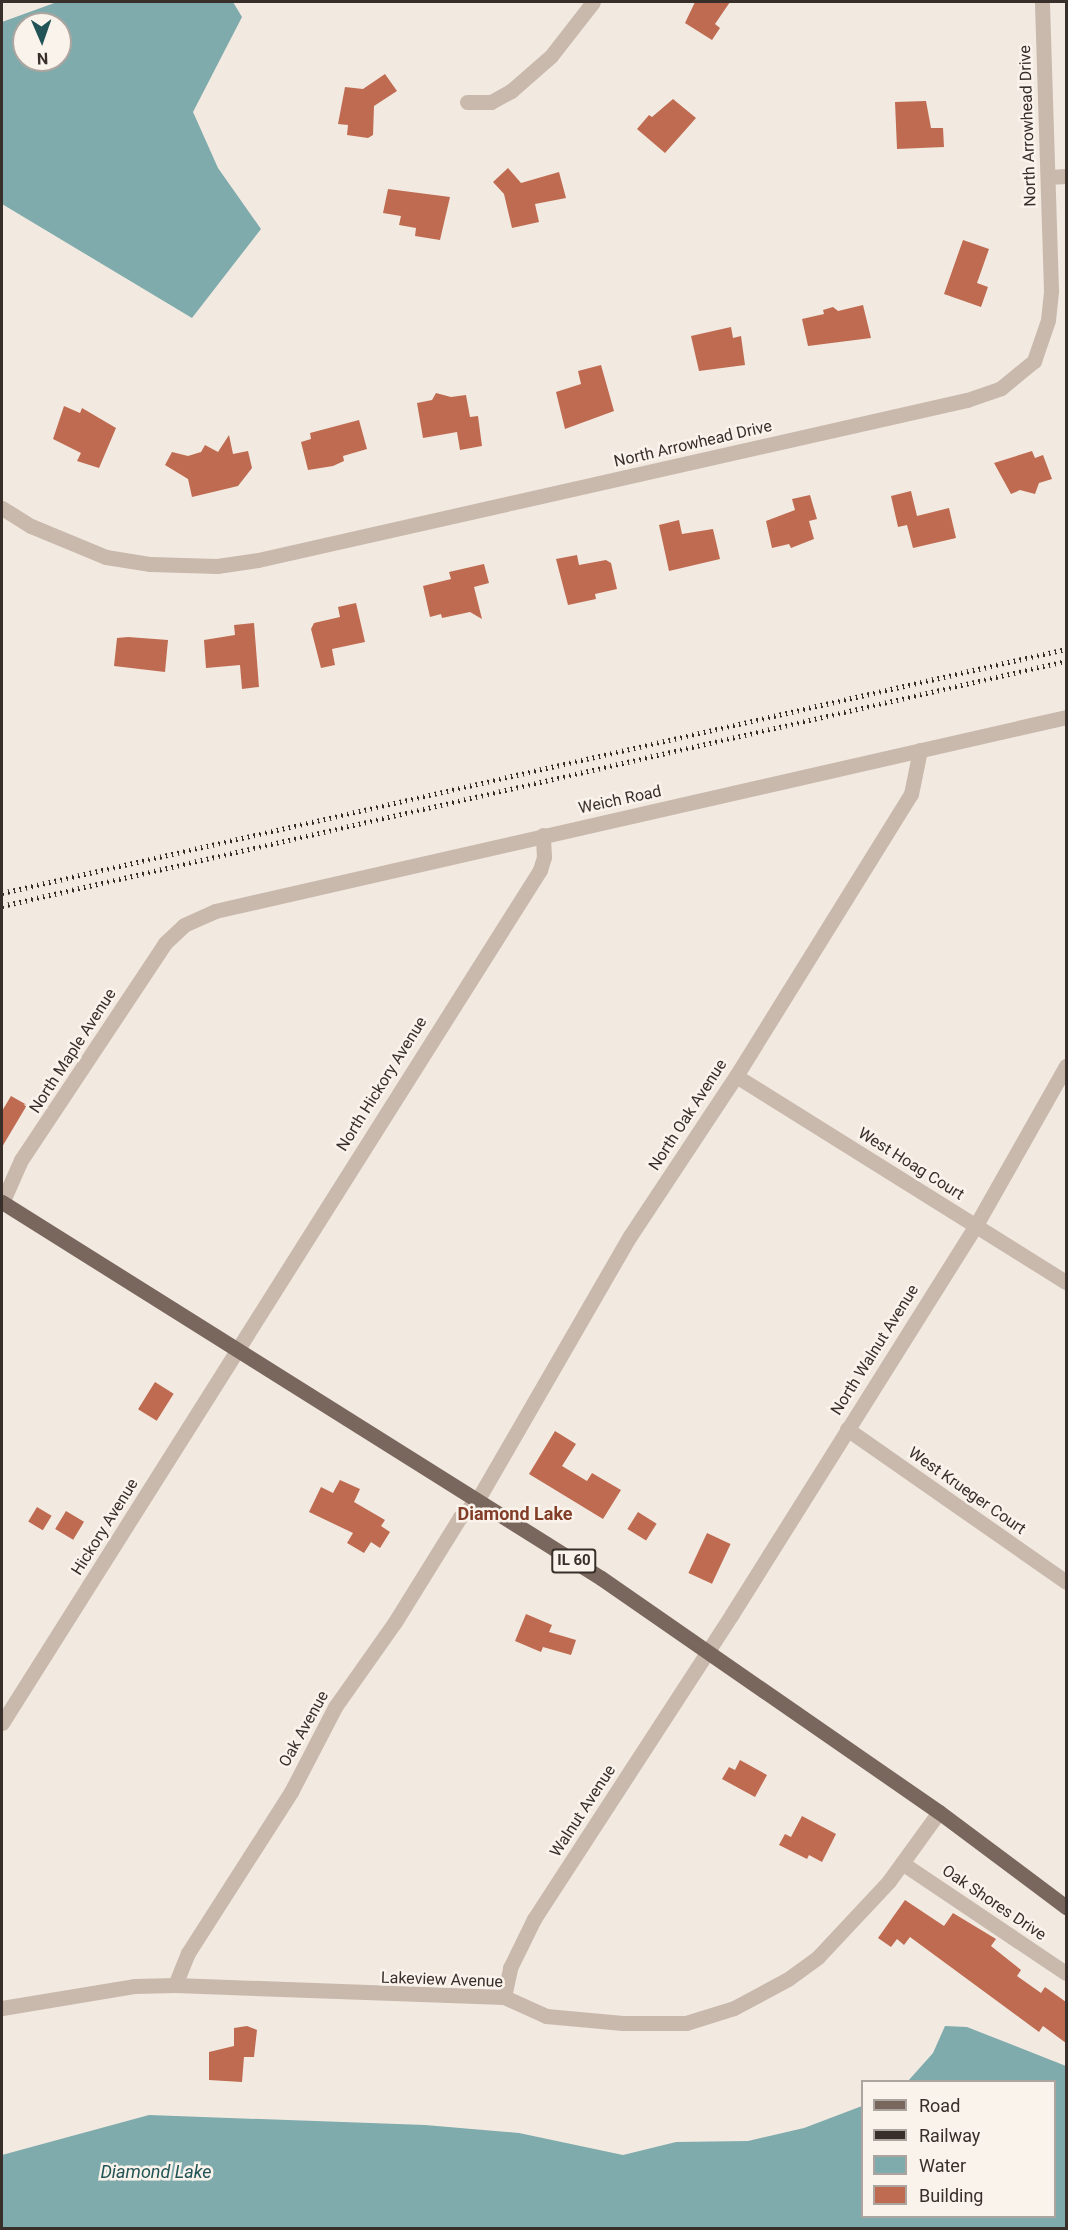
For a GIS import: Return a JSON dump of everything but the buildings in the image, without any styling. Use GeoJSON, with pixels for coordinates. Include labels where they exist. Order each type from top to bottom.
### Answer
{"type":"FeatureCollection","features":[{"type":"Feature","properties":{"kind":"main road","name":"IL 60"},"geometry":{"type":"LineString","coordinates":[[2,1202],[478,1499],[708,1650],[939,1812],[1066,1907]]}},
{"type":"Feature","properties":{"kind":"street"},"geometry":{"type":"LineString","coordinates":[[466,102],[491,102],[511,91],[551,56],[593,2]]}},
{"type":"Feature","properties":{"kind":"street","name":"North Arrowhead Drive"},"geometry":{"type":"LineString","coordinates":[[2,508],[31,526],[106,557],[150,564],[217,566],[258,560],[967,400],[1015,380],[1034,361],[1043,341],[1051,290],[1042,2]]}},
{"type":"Feature","properties":{"kind":"street"},"geometry":{"type":"LineString","coordinates":[[1048,177],[1066,176]]}},
{"type":"Feature","properties":{"kind":"street","name":"Weich Road"},"geometry":{"type":"LineString","coordinates":[[184,925],[215,911],[1066,717]]}},
{"type":"Feature","properties":{"kind":"street","name":"North Oak Avenue"},"geometry":{"type":"LineString","coordinates":[[478,1499],[624,1245],[736,1076],[911,794],[916,782],[920,750]]}},
{"type":"Feature","properties":{"kind":"street","name":"North Hickory Avenue"},"geometry":{"type":"LineString","coordinates":[[237,1348],[540,870],[544,857],[543,835]]}},
{"type":"Feature","properties":{"kind":"street","name":"North Maple Avenue"},"geometry":{"type":"LineString","coordinates":[[2,1202],[21,1160],[165,943],[184,925]]}},
{"type":"Feature","properties":{"kind":"street","name":"North Walnut Avenue"},"geometry":{"type":"LineString","coordinates":[[708,1650],[976,1225],[1066,1066]]}},
{"type":"Feature","properties":{"kind":"street","name":"West Hoag Court"},"geometry":{"type":"LineString","coordinates":[[736,1076],[1066,1282]]}},
{"type":"Feature","properties":{"kind":"street","name":"Hickory Avenue"},"geometry":{"type":"LineString","coordinates":[[2,1723],[237,1348]]}},
{"type":"Feature","properties":{"kind":"street","name":"West Krueger Court"},"geometry":{"type":"LineString","coordinates":[[847,1429],[1066,1582]]}},
{"type":"Feature","properties":{"kind":"street","name":"Oak Avenue"},"geometry":{"type":"LineString","coordinates":[[176,1985],[188,1953],[291,1792],[335,1707],[460,1517],[478,1499]]}},
{"type":"Feature","properties":{"kind":"street","name":"Walnut Avenue"},"geometry":{"type":"LineString","coordinates":[[504,1997],[510,1968],[534,1919],[708,1650]]}},
{"type":"Feature","properties":{"kind":"street","name":"Lakeview Avenue"},"geometry":{"type":"LineString","coordinates":[[2,2008],[135,1986],[176,1985],[504,1997],[546,2016],[623,2023],[686,2023],[734,2008],[788,1979],[818,1957],[848,1928],[903,1863],[939,1812]]}},
{"type":"Feature","properties":{"kind":"street","name":"Oak Shores Drive"},"geometry":{"type":"LineString","coordinates":[[903,1863],[1066,1973]]}},
{"type":"Feature","properties":{"kind":"water"},"geometry":{"type":"Polygon","coordinates":[[[57,2],[233,2],[242,17],[193,112],[218,168],[261,229],[192,318],[2,204],[2,22],[12,18],[12,72],[72,72],[72,12],[30,12],[57,2]]]}},
{"type":"Feature","properties":{"kind":"water","name":"Diamond Lake"},"geometry":{"type":"Polygon","coordinates":[[[945,2026],[967,2027],[1066,2066],[1066,2228],[2,2228],[2,2155],[149,2115],[425,2125],[519,2133],[623,2155],[676,2142],[748,2141],[804,2128],[861,2106],[861,2218],[1056,2218],[1056,2080],[909,2080],[933,2053],[945,2026]]]}},
{"type":"Feature","properties":{"kind":"railway"},"geometry":{"type":"LineString","coordinates":[[2,893],[1066,649]]}},
{"type":"Feature","properties":{"kind":"railway"},"geometry":{"type":"LineString","coordinates":[[2,906],[1066,661]]}},
{"type":"Feature","properties":{"kind":"district","name":"Diamond Lake"},"geometry":{"type":"Point","coordinates":[515,1514]}}]}
